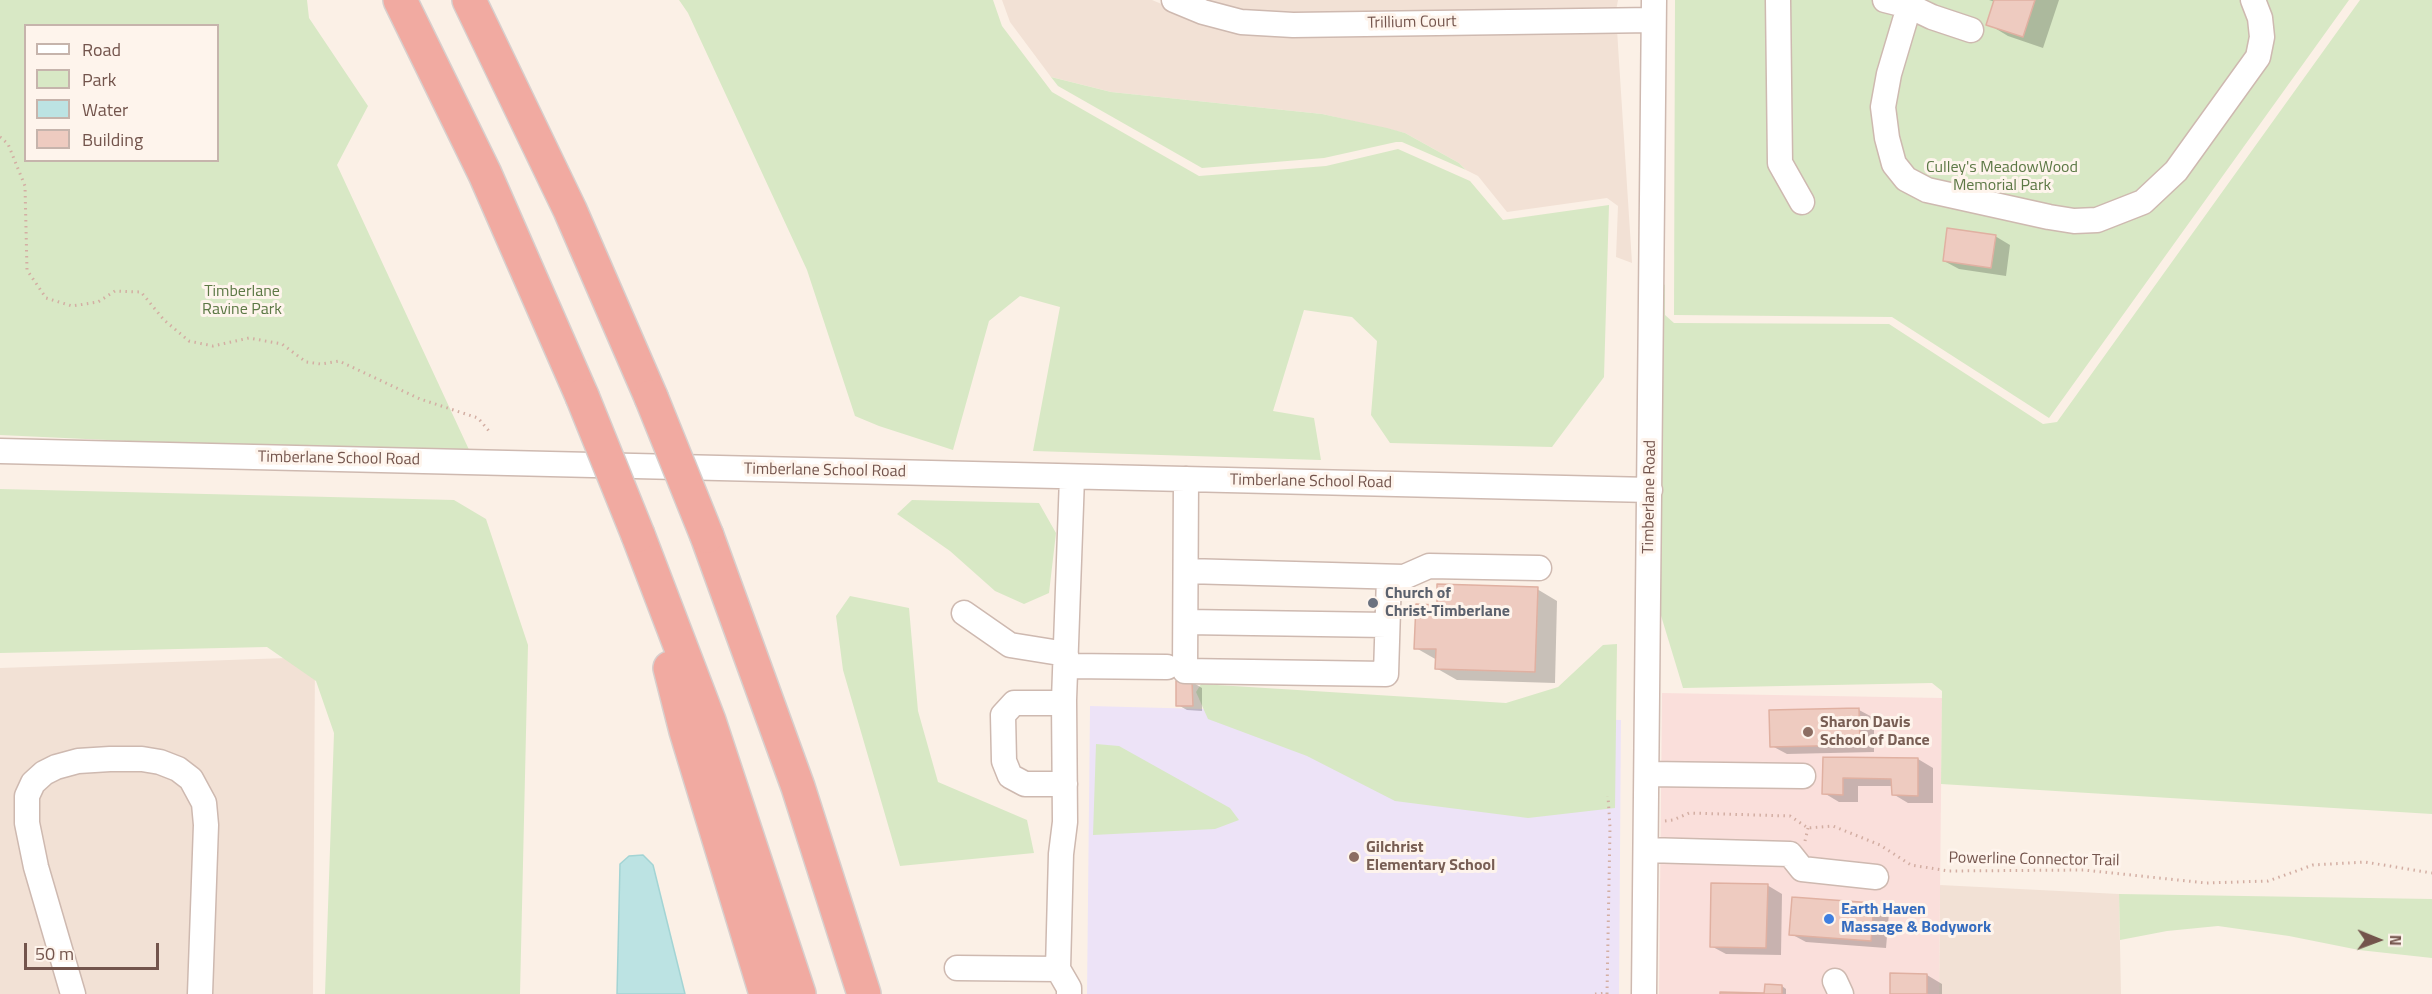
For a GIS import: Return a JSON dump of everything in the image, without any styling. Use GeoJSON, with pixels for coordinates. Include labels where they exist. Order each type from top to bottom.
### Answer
{"type":"FeatureCollection","features":[{"type":"Feature","properties":{"kind":"highway"},"geometry":{"type":"LineString","coordinates":[[400,0],[489,184],[582,396],[638,535],[705,710],[799,994]]}},
{"type":"Feature","properties":{"kind":"highway"},"geometry":{"type":"LineString","coordinates":[[470,0],[547,161],[651,397],[707,537],[818,849],[864,994]]}},
{"type":"Feature","properties":{"kind":"highway"},"geometry":{"type":"LineString","coordinates":[[638,535],[686,731],[766,994]]}},
{"type":"Feature","properties":{"kind":"highway"},"geometry":{"type":"LineString","coordinates":[[753,661],[826,834],[885,994]]}},
{"type":"Feature","properties":{"kind":"street","name":"Trillium Court"},"geometry":{"type":"LineString","coordinates":[[1174,0],[1203,12],[1241,22],[1293,25],[1654,10]]}},
{"type":"Feature","properties":{"kind":"street"},"geometry":{"type":"LineString","coordinates":[[1778,0],[1780,163],[1802,202]]}},
{"type":"Feature","properties":{"kind":"street"},"geometry":{"type":"LineString","coordinates":[[1885,0],[1910,3],[1932,17],[1971,30]]}},
{"type":"Feature","properties":{"kind":"street"},"geometry":{"type":"LineString","coordinates":[[1910,3],[1889,74],[1883,107],[1887,138],[1894,164],[1906,179],[1927,190],[2049,217],[2097,220],[2143,202],[2176,171],[2258,57],[2262,37],[2260,18],[2253,0]]}},
{"type":"Feature","properties":{"kind":"street","name":"Timberlane Road"},"geometry":{"type":"LineString","coordinates":[[1644,994],[1654,10]]}},
{"type":"Feature","properties":{"kind":"street","name":"Timberlane School Road"},"geometry":{"type":"LineString","coordinates":[[0,452],[1650,490]]}},
{"type":"Feature","properties":{"kind":"street"},"geometry":{"type":"LineString","coordinates":[[1069,994],[1070,988],[1058,969],[1065,784],[1064,704],[1071,477]]}},
{"type":"Feature","properties":{"kind":"street"},"geometry":{"type":"LineString","coordinates":[[1186,479],[1185,672],[1386,674],[1389,577]]}},
{"type":"Feature","properties":{"kind":"street"},"geometry":{"type":"LineString","coordinates":[[1186,572],[1404,577],[1429,566],[1539,568]]}},
{"type":"Feature","properties":{"kind":"street"},"geometry":{"type":"LineString","coordinates":[[964,613],[1010,645],[1066,660],[1167,666]]}},
{"type":"Feature","properties":{"kind":"street"},"geometry":{"type":"LineString","coordinates":[[1186,622],[1387,625]]}},
{"type":"Feature","properties":{"kind":"street"},"geometry":{"type":"LineString","coordinates":[[1064,704],[1014,703],[1003,715],[1004,761],[1010,776],[1025,784],[1065,784]]}},
{"type":"Feature","properties":{"kind":"street"},"geometry":{"type":"LineString","coordinates":[[73,994],[36,867],[25,809],[27,796],[33,783],[56,766],[110,759],[142,759],[160,762],[178,769],[198,789],[204,804],[206,825],[200,994]]}},
{"type":"Feature","properties":{"kind":"street"},"geometry":{"type":"LineString","coordinates":[[1647,774],[1803,776]]}},
{"type":"Feature","properties":{"kind":"street"},"geometry":{"type":"LineString","coordinates":[[1646,850],[1790,854],[1802,869],[1876,877]]}},
{"type":"Feature","properties":{"kind":"street"},"geometry":{"type":"LineString","coordinates":[[957,968],[1058,969]]}},
{"type":"Feature","properties":{"kind":"path"},"geometry":{"type":"LineString","coordinates":[[0,137],[9,144],[25,186],[27,270],[46,298],[72,306],[98,302],[115,291],[141,292],[164,320],[189,341],[213,346],[249,338],[282,344],[306,362],[321,364],[339,361],[420,399],[478,418],[489,431]]}},
{"type":"Feature","properties":{"kind":"path"},"geometry":{"type":"LineString","coordinates":[[1595,994],[1608,993],[1610,827],[1608,796]]}},
{"type":"Feature","properties":{"kind":"path","name":"Powerline Connector Trail"},"geometry":{"type":"LineString","coordinates":[[1646,820],[1673,820],[1689,813],[1790,816],[1808,828],[1833,826],[1880,845],[1911,865],[1949,871],[2085,870],[2206,883],[2268,881],[2313,865],[2365,862],[2432,873]]}},
{"type":"Feature","properties":{"kind":"shaded area"},"geometry":{"type":"Polygon","coordinates":[[[1002,0],[1152,0],[1200,20],[1617,30],[1632,263],[1616,257],[1618,206],[1607,198],[1507,212],[1478,176],[1405,133],[1322,114],[1111,92],[1051,77],[1010,22],[1002,0]]]}},
{"type":"Feature","properties":{"kind":"shaded area"},"geometry":{"type":"Polygon","coordinates":[[[1199,0],[1618,0],[1616,11],[1293,16],[1243,13],[1199,0]]]}},
{"type":"Feature","properties":{"kind":"shaded area"},"geometry":{"type":"Polygon","coordinates":[[[315,657],[313,994],[0,994],[0,668],[315,657]]]}},
{"type":"Feature","properties":{"kind":"shaded area"},"geometry":{"type":"Polygon","coordinates":[[[1662,693],[1942,698],[1939,994],[1659,994],[1662,693]]]}},
{"type":"Feature","properties":{"kind":"shaded area","name":"Gilchrist Elementary School"},"geometry":{"type":"Polygon","coordinates":[[[1090,706],[1621,720],[1619,994],[1087,994],[1090,706]]]}},
{"type":"Feature","properties":{"kind":"shaded area"},"geometry":{"type":"Polygon","coordinates":[[[1940,885],[2119,894],[2121,994],[1939,994],[1940,885]]]}},
{"type":"Feature","properties":{"kind":"green space","name":"Timberlane Ravine Park"},"geometry":{"type":"Polygon","coordinates":[[[0,0],[307,0],[309,18],[368,106],[337,165],[471,454],[451,456],[0,435],[0,0]]]}},
{"type":"Feature","properties":{"kind":"green space"},"geometry":{"type":"Polygon","coordinates":[[[679,0],[993,0],[1002,26],[1052,92],[1199,176],[1326,166],[1398,149],[1470,181],[1503,220],[1609,205],[1604,377],[1552,447],[1390,443],[1371,415],[1377,341],[1352,317],[1304,310],[1273,411],[1314,418],[1321,460],[1033,451],[1060,307],[1020,296],[989,321],[953,450],[879,426],[855,416],[807,270],[688,13],[679,0]]]}},
{"type":"Feature","properties":{"kind":"green space","name":"Culley's MeadowWood Memorial Park"},"geometry":{"type":"Polygon","coordinates":[[[1675,0],[2349,0],[2049,418],[1892,317],[1674,315],[1675,0]]]}},
{"type":"Feature","properties":{"kind":"green space"},"geometry":{"type":"Polygon","coordinates":[[[2360,0],[2432,0],[2432,814],[1941,784],[1942,691],[1932,683],[1683,688],[1659,609],[1662,283],[1665,285],[1665,315],[1674,323],[1889,324],[2043,424],[2057,422],[2360,0]]]}},
{"type":"Feature","properties":{"kind":"green space"},"geometry":{"type":"Polygon","coordinates":[[[1051,77],[1111,92],[1322,114],[1387,128],[1405,133],[1459,163],[1466,170],[1402,142],[1324,158],[1202,168],[1058,86],[1051,77]]]}},
{"type":"Feature","properties":{"kind":"green space"},"geometry":{"type":"Polygon","coordinates":[[[0,489],[454,500],[486,519],[528,645],[520,994],[325,994],[334,733],[316,681],[267,647],[0,653],[0,489]]]}},
{"type":"Feature","properties":{"kind":"green space"},"geometry":{"type":"Polygon","coordinates":[[[912,500],[1039,503],[1056,533],[1049,593],[1024,604],[995,591],[950,551],[897,514],[912,500]]]}},
{"type":"Feature","properties":{"kind":"green space"},"geometry":{"type":"Polygon","coordinates":[[[850,596],[909,608],[918,711],[938,782],[1027,820],[1034,853],[900,866],[843,670],[836,616],[850,596]]]}},
{"type":"Feature","properties":{"kind":"green space"},"geometry":{"type":"Polygon","coordinates":[[[1617,644],[1615,808],[1528,818],[1395,801],[1307,756],[1208,719],[1196,692],[1201,684],[1506,703],[1558,687],[1603,645],[1617,644]]]}},
{"type":"Feature","properties":{"kind":"green space"},"geometry":{"type":"Polygon","coordinates":[[[1096,744],[1119,746],[1230,808],[1239,820],[1215,829],[1093,835],[1096,744]]]}},
{"type":"Feature","properties":{"kind":"green space"},"geometry":{"type":"Polygon","coordinates":[[[2119,894],[2432,899],[2432,958],[2359,950],[2289,936],[2218,926],[2167,931],[2120,940],[2119,894]]]}},
{"type":"Feature","properties":{"kind":"water"},"geometry":{"type":"Polygon","coordinates":[[[643,855],[653,865],[685,994],[617,994],[620,864],[629,856],[643,855]]]}},
{"type":"Feature","properties":{"kind":"building"},"geometry":{"type":"Polygon","coordinates":[[[1994,0],[2035,0],[2023,37],[1986,25],[1994,0]]]}},
{"type":"Feature","properties":{"kind":"building"},"geometry":{"type":"Polygon","coordinates":[[[1947,228],[1996,235],[1991,268],[1943,261],[1947,228]]]}},
{"type":"Feature","properties":{"kind":"building"},"geometry":{"type":"Polygon","coordinates":[[[1437,584],[1538,587],[1535,672],[1435,669],[1436,649],[1414,649],[1416,604],[1437,605],[1437,584]]]}},
{"type":"Feature","properties":{"kind":"building"},"geometry":{"type":"Polygon","coordinates":[[[1176,681],[1192,681],[1193,706],[1176,706],[1176,681]]]}},
{"type":"Feature","properties":{"kind":"building"},"geometry":{"type":"Polygon","coordinates":[[[1859,708],[1860,745],[1770,747],[1769,710],[1859,708]]]}},
{"type":"Feature","properties":{"kind":"building"},"geometry":{"type":"Polygon","coordinates":[[[1823,757],[1918,758],[1918,796],[1892,795],[1891,779],[1843,778],[1843,795],[1822,794],[1823,757]]]}},
{"type":"Feature","properties":{"kind":"building"},"geometry":{"type":"Polygon","coordinates":[[[1711,883],[1768,884],[1766,948],[1710,947],[1711,883]]]}},
{"type":"Feature","properties":{"kind":"building"},"geometry":{"type":"Polygon","coordinates":[[[1792,897],[1874,903],[1871,941],[1789,935],[1792,897]]]}},
{"type":"Feature","properties":{"kind":"building"},"geometry":{"type":"Polygon","coordinates":[[[1890,973],[1927,974],[1927,994],[1890,994],[1890,973]]]}},
{"type":"Feature","properties":{"kind":"building"},"geometry":{"type":"Polygon","coordinates":[[[1765,984],[1782,985],[1782,994],[1764,994],[1765,984]]]}},
{"type":"Feature","properties":{"kind":"building"},"geometry":{"type":"Polygon","coordinates":[[[1720,992],[1764,993],[1764,994],[1720,994],[1720,992]]]}},
{"type":"Feature","properties":{"kind":"place","name":"Church of Christ-Timberlane"},"geometry":{"type":"Point","coordinates":[1373,603]}},
{"type":"Feature","properties":{"kind":"place","name":"Sharon Davis School of Dance"},"geometry":{"type":"Point","coordinates":[1808,732]}},
{"type":"Feature","properties":{"kind":"place","name":"Gilchrist Elementary School"},"geometry":{"type":"Point","coordinates":[1354,857]}},
{"type":"Feature","properties":{"kind":"place","name":"Earth Haven Massage & Bodywork"},"geometry":{"type":"Point","coordinates":[1829,919]}}]}
